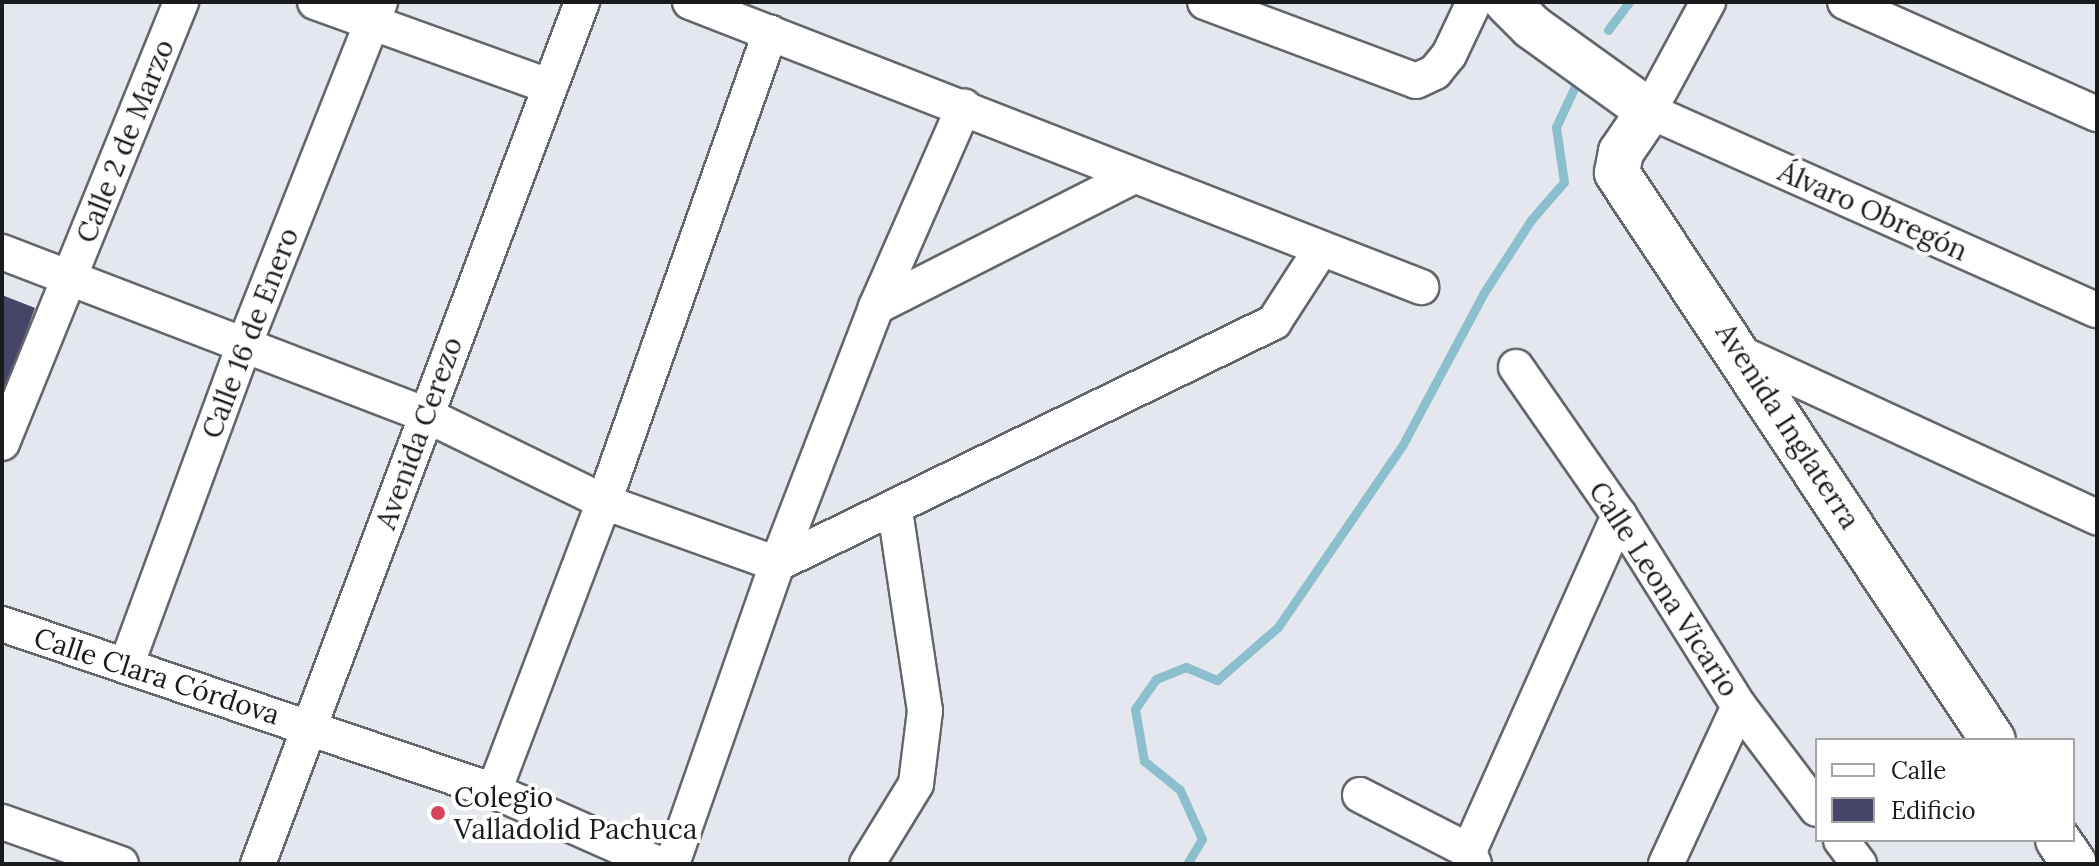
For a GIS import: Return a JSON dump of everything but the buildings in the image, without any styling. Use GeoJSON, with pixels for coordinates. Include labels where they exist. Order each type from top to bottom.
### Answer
{"type":"FeatureCollection","features":[{"type":"Feature","properties":{"kind":"street","name":"Calle 2 de Marzo"},"geometry":{"type":"LineString","coordinates":[[2,443],[181,2]]}},
{"type":"Feature","properties":{"kind":"street"},"geometry":{"type":"LineString","coordinates":[[315,2],[376,13],[548,86]]}},
{"type":"Feature","properties":{"kind":"street","name":"Avenida Cerezo"},"geometry":{"type":"LineString","coordinates":[[258,864],[582,2]]}},
{"type":"Feature","properties":{"kind":"street"},"geometry":{"type":"LineString","coordinates":[[690,2],[964,107],[1320,251],[1421,287]]}},
{"type":"Feature","properties":{"kind":"street"},"geometry":{"type":"LineString","coordinates":[[1205,2],[1416,81],[1435,72],[1449,55],[1474,2]]}},
{"type":"Feature","properties":{"kind":"street"},"geometry":{"type":"LineString","coordinates":[[1507,2],[1532,27],[1649,111],[1708,2]]}},
{"type":"Feature","properties":{"kind":"street"},"geometry":{"type":"LineString","coordinates":[[1845,2],[2097,114]]}},
{"type":"Feature","properties":{"kind":"street","name":"Calle 16 de Enero"},"geometry":{"type":"LineString","coordinates":[[126,666],[243,348],[376,13]]}},
{"type":"Feature","properties":{"kind":"street"},"geometry":{"type":"LineString","coordinates":[[494,791],[604,502],[770,32]]}},
{"type":"Feature","properties":{"kind":"street"},"geometry":{"type":"LineString","coordinates":[[672,864],[777,564],[876,307],[964,107]]}},
{"type":"Feature","properties":{"kind":"street","name":"Álvaro Obregón"},"geometry":{"type":"LineString","coordinates":[[1649,111],[2097,310]]}},
{"type":"Feature","properties":{"kind":"street","name":"Avenida Inglaterra"},"geometry":{"type":"LineString","coordinates":[[1649,111],[1621,152],[1617,173],[1742,354],[1992,738]]}},
{"type":"Feature","properties":{"kind":"street"},"geometry":{"type":"LineString","coordinates":[[876,307],[1132,177]]}},
{"type":"Feature","properties":{"kind":"street"},"geometry":{"type":"LineString","coordinates":[[2,252],[243,348],[426,415],[604,502],[777,564],[895,510],[1274,322],[1320,251]]}},
{"type":"Feature","properties":{"kind":"street"},"geometry":{"type":"LineString","coordinates":[[1742,354],[2097,517]]}},
{"type":"Feature","properties":{"kind":"street","name":"Calle Leona Vicario"},"geometry":{"type":"LineString","coordinates":[[1516,367],[1619,515],[1739,706],[1815,806]]}},
{"type":"Feature","properties":{"kind":"street"},"geometry":{"type":"LineString","coordinates":[[867,864],[916,784],[925,711],[895,510]]}},
{"type":"Feature","properties":{"kind":"street"},"geometry":{"type":"LineString","coordinates":[[1360,795],[1472,857],[1619,515]]}},
{"type":"Feature","properties":{"kind":"street","name":"Calle Clara Córdova"},"geometry":{"type":"LineString","coordinates":[[2,624],[494,791],[659,864]]}},
{"type":"Feature","properties":{"kind":"street"},"geometry":{"type":"LineString","coordinates":[[1666,864],[1739,706]]}},
{"type":"Feature","properties":{"kind":"street"},"geometry":{"type":"LineString","coordinates":[[2,822],[66,855],[121,864]]}},
{"type":"Feature","properties":{"kind":"street"},"geometry":{"type":"LineString","coordinates":[[1842,842],[1859,864]]}},
{"type":"Feature","properties":{"kind":"street"},"geometry":{"type":"LineString","coordinates":[[2059,842],[2074,864]]}},
{"type":"Feature","properties":{"kind":"waterway"},"geometry":{"type":"LineString","coordinates":[[1608,30],[1629,2]]}},
{"type":"Feature","properties":{"kind":"waterway"},"geometry":{"type":"LineString","coordinates":[[1187,864],[1202,839],[1180,790],[1144,761],[1135,709],[1156,679],[1186,667],[1217,680],[1278,627],[1402,446],[1483,294],[1531,220],[1564,182],[1556,127],[1577,82]]}},
{"type":"Feature","properties":{"kind":"place","name":"Colegio Valladolid Pachuca"},"geometry":{"type":"Point","coordinates":[438,813]}}]}
